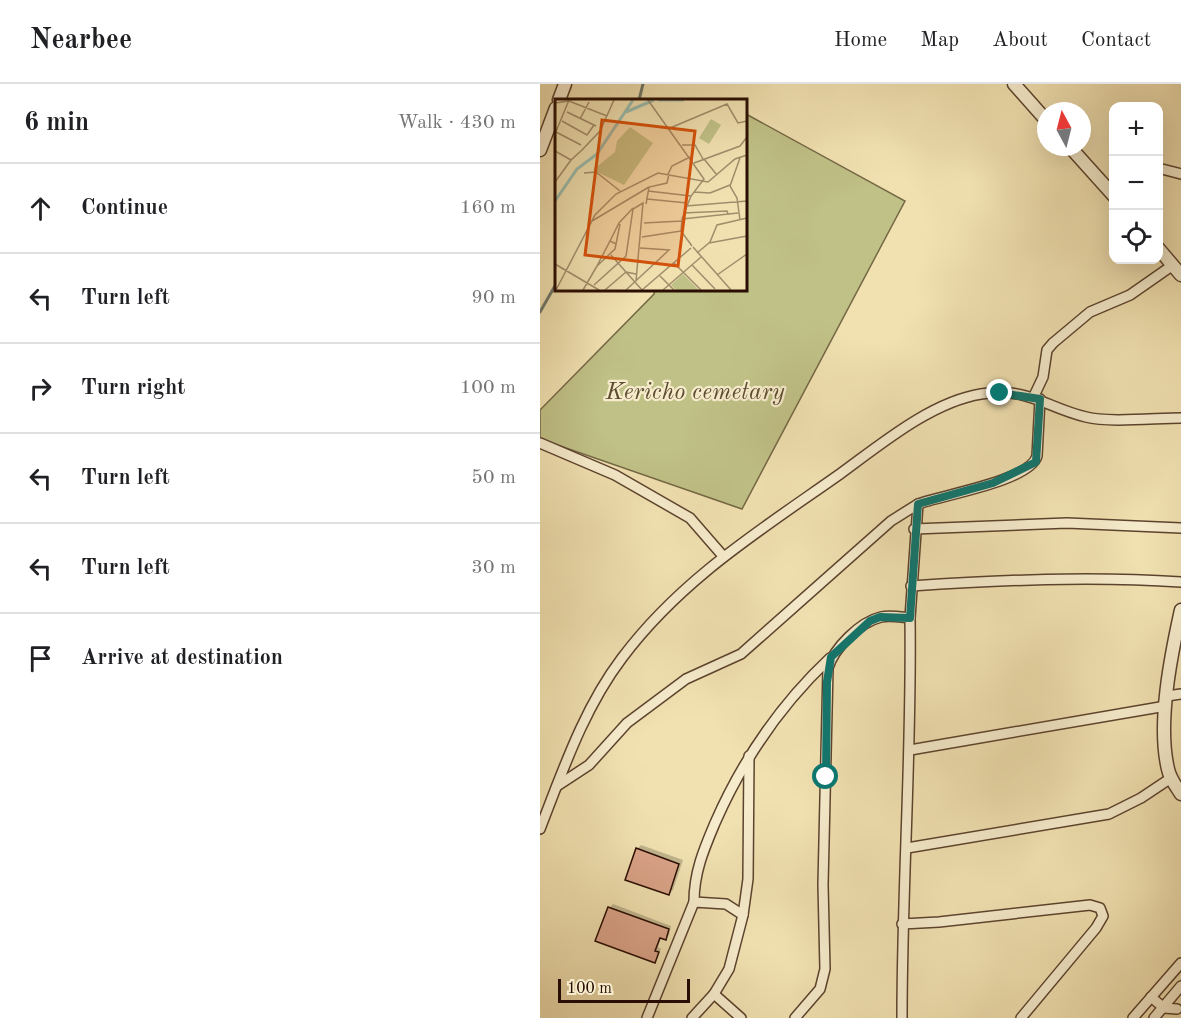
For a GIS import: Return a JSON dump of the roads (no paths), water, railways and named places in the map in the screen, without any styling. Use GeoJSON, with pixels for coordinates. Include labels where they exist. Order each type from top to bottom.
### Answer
{"type":"FeatureCollection","features":[{"type":"Feature","properties":{"kind":"street"},"geometry":{"type":"LineString","coordinates":[[559,99],[565,84]]}},
{"type":"Feature","properties":{"kind":"street"},"geometry":{"type":"LineString","coordinates":[[1014,84],[1037,110]]}},
{"type":"Feature","properties":{"kind":"street"},"geometry":{"type":"LineString","coordinates":[[540,150],[543,135],[555,110]]}},
{"type":"Feature","properties":{"kind":"street"},"geometry":{"type":"LineString","coordinates":[[1079,156],[1109,186]]}},
{"type":"Feature","properties":{"kind":"street"},"geometry":{"type":"LineString","coordinates":[[1163,169],[1181,174]]}},
{"type":"Feature","properties":{"kind":"street"},"geometry":{"type":"LineString","coordinates":[[557,786],[589,765],[627,723],[686,679],[741,654],[884,528],[918,504],[993,483],[1034,464],[1037,456],[1037,398],[1047,350],[1090,312],[1130,296],[1177,270],[1163,254]]}},
{"type":"Feature","properties":{"kind":"street"},"geometry":{"type":"LineString","coordinates":[[540,829],[589,711],[622,658],[681,594],[723,556],[887,440],[949,403],[983,394],[1037,398],[1087,418],[1181,418]]}},
{"type":"Feature","properties":{"kind":"street"},"geometry":{"type":"LineString","coordinates":[[540,443],[615,475],[690,518],[723,556]]}},
{"type":"Feature","properties":{"kind":"street"},"geometry":{"type":"LineString","coordinates":[[902,1018],[902,924],[910,750],[910,618],[914,530],[918,504]]}},
{"type":"Feature","properties":{"kind":"street"},"geometry":{"type":"LineString","coordinates":[[914,530],[1067,523],[1181,528]]}},
{"type":"Feature","properties":{"kind":"street"},"geometry":{"type":"LineString","coordinates":[[911,586],[1108,577],[1181,582]]}},
{"type":"Feature","properties":{"kind":"street"},"geometry":{"type":"LineString","coordinates":[[1181,610],[1166,701],[1166,755],[1171,778],[1181,794]]}},
{"type":"Feature","properties":{"kind":"street"},"geometry":{"type":"LineString","coordinates":[[647,1018],[694,902],[695,880],[700,857],[732,785],[749,755],[782,708],[831,657],[870,621],[880,617],[910,618]]}},
{"type":"Feature","properties":{"kind":"street"},"geometry":{"type":"LineString","coordinates":[[795,1018],[820,989],[825,969],[823,885],[827,682],[831,657]]}},
{"type":"Feature","properties":{"kind":"street"},"geometry":{"type":"LineString","coordinates":[[910,750],[1166,701],[1181,694]]}},
{"type":"Feature","properties":{"kind":"street"},"geometry":{"type":"LineString","coordinates":[[692,1018],[714,994],[735,955],[748,879],[749,755]]}},
{"type":"Feature","properties":{"kind":"street"},"geometry":{"type":"LineString","coordinates":[[907,848],[1109,814],[1141,798],[1171,778]]}},
{"type":"Feature","properties":{"kind":"street"},"geometry":{"type":"LineString","coordinates":[[694,902],[726,904],[743,915]]}},
{"type":"Feature","properties":{"kind":"street"},"geometry":{"type":"LineString","coordinates":[[902,924],[939,922],[1090,904],[1100,908],[1103,916],[1096,928],[1021,1018]]}},
{"type":"Feature","properties":{"kind":"street"},"geometry":{"type":"LineString","coordinates":[[1133,1018],[1181,963]]}},
{"type":"Feature","properties":{"kind":"street"},"geometry":{"type":"LineString","coordinates":[[1161,985],[1173,996],[1179,1011]]}},
{"type":"Feature","properties":{"kind":"street"},"geometry":{"type":"LineString","coordinates":[[1154,1018],[1181,986]]}},
{"type":"Feature","properties":{"kind":"street"},"geometry":{"type":"LineString","coordinates":[[714,994],[741,1018]]}},
{"type":"Feature","properties":{"kind":"street"},"geometry":{"type":"LineString","coordinates":[[1151,997],[1164,1008],[1179,1011]]}},
{"type":"Feature","properties":{"kind":"waterway"},"geometry":{"type":"LineString","coordinates":[[639,99],[643,84]]}},
{"type":"Feature","properties":{"kind":"waterway"},"geometry":{"type":"LineString","coordinates":[[540,312],[555,286]]}},
{"type":"Feature","properties":{"kind":"park label","name":"Kericho cemetary"},"geometry":{"type":"Point","coordinates":[695,391]}}]}
